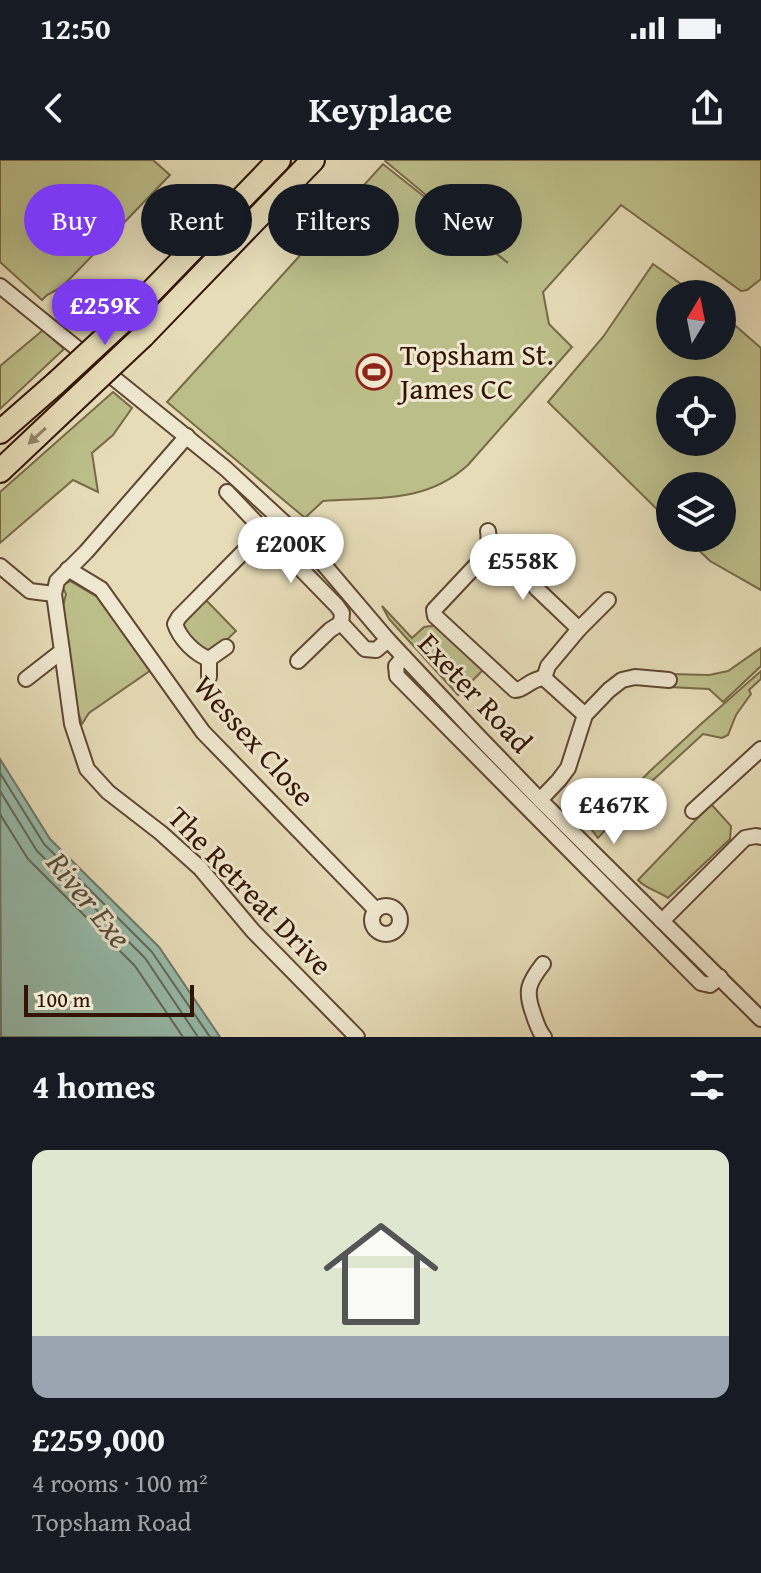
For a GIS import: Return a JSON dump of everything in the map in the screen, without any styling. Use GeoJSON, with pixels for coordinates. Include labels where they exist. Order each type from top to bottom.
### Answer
{"type":"FeatureCollection","features":[{"type":"Feature","properties":{"kind":"highway"},"geometry":{"type":"LineString","coordinates":[[0,432],[123,321],[279,160]]}},
{"type":"Feature","properties":{"kind":"highway"},"geometry":{"type":"LineString","coordinates":[[0,471],[143,336],[313,160]]}},
{"type":"Feature","properties":{"kind":"street","name":"Exeter Road"},"geometry":{"type":"LineString","coordinates":[[0,286],[187,436],[303,540],[388,640],[540,800],[761,1019]]}},
{"type":"Feature","properties":{"kind":"street"},"geometry":{"type":"LineString","coordinates":[[0,566],[30,591],[54,594],[57,581],[187,436]]}},
{"type":"Feature","properties":{"kind":"street"},"geometry":{"type":"LineString","coordinates":[[227,492],[337,606],[342,613],[341,623]]}},
{"type":"Feature","properties":{"kind":"street"},"geometry":{"type":"LineString","coordinates":[[226,647],[209,659],[199,655],[177,631],[175,624],[264,531]]}},
{"type":"Feature","properties":{"kind":"street"},"geometry":{"type":"LineString","coordinates":[[488,531],[489,546],[493,552],[522,578],[533,581]]}},
{"type":"Feature","properties":{"kind":"street"},"geometry":{"type":"LineString","coordinates":[[493,552],[480,561],[434,610],[435,616],[515,690],[520,690],[535,679],[544,678],[585,715]]}},
{"type":"Feature","properties":{"kind":"street"},"geometry":{"type":"LineString","coordinates":[[533,581],[561,552]]}},
{"type":"Feature","properties":{"kind":"street","name":"Wessex Close"},"geometry":{"type":"LineString","coordinates":[[68,569],[101,589],[203,732],[376,910],[373,918],[377,930],[401,935]]}},
{"type":"Feature","properties":{"kind":"street"},"geometry":{"type":"LineString","coordinates":[[533,581],[536,588],[579,629]]}},
{"type":"Feature","properties":{"kind":"street","name":"The Retreat Drive"},"geometry":{"type":"LineString","coordinates":[[54,594],[72,724],[87,769],[108,792],[200,868],[253,931],[357,1037]]}},
{"type":"Feature","properties":{"kind":"street"},"geometry":{"type":"LineString","coordinates":[[544,678],[548,666],[608,600]]}},
{"type":"Feature","properties":{"kind":"street"},"geometry":{"type":"LineString","coordinates":[[341,623],[368,650],[376,650],[388,640]]}},
{"type":"Feature","properties":{"kind":"street"},"geometry":{"type":"LineString","coordinates":[[298,661],[341,623]]}},
{"type":"Feature","properties":{"kind":"street"},"geometry":{"type":"LineString","coordinates":[[26,679],[62,651]]}},
{"type":"Feature","properties":{"kind":"street"},"geometry":{"type":"LineString","coordinates":[[404,657],[396,666],[397,676],[609,891],[701,983],[712,984],[720,977]]}},
{"type":"Feature","properties":{"kind":"street"},"geometry":{"type":"LineString","coordinates":[[209,659],[209,677]]}},
{"type":"Feature","properties":{"kind":"street"},"geometry":{"type":"LineString","coordinates":[[540,800],[568,768],[585,715],[609,690],[622,680],[635,677],[669,680]]}},
{"type":"Feature","properties":{"kind":"street"},"geometry":{"type":"LineString","coordinates":[[693,811],[761,749]]}},
{"type":"Feature","properties":{"kind":"street"},"geometry":{"type":"LineString","coordinates":[[700,781],[711,794]]}},
{"type":"Feature","properties":{"kind":"street"},"geometry":{"type":"LineString","coordinates":[[662,921],[745,838],[761,837]]}},
{"type":"Feature","properties":{"kind":"street"},"geometry":{"type":"LineString","coordinates":[[541,1036],[528,993],[530,983],[543,964]]}},
{"type":"Feature","properties":{"kind":"green space"},"geometry":{"type":"Polygon","coordinates":[[[0,160],[153,160],[170,175],[161,184],[141,184],[141,205],[125,222],[125,184],[24,184],[24,256],[92,256],[62,287],[42,300],[0,262],[0,160]]]}},
{"type":"Feature","properties":{"kind":"green space"},"geometry":{"type":"Polygon","coordinates":[[[761,160],[761,279],[741,291],[736,287],[736,280],[726,280],[621,205],[543,292],[549,324],[572,347],[468,465],[435,487],[399,496],[323,501],[305,518],[167,402],[300,256],[399,256],[399,184],[365,184],[383,164],[415,189],[415,256],[499,256],[508,263],[500,256],[522,256],[522,184],[415,186],[385,161],[761,160]]]}},
{"type":"Feature","properties":{"kind":"green space"},"geometry":{"type":"Polygon","coordinates":[[[653,264],[675,280],[656,280],[656,360],[736,360],[736,326],[761,348],[761,590],[710,561],[701,552],[736,552],[736,472],[656,472],[656,508],[548,402],[603,337],[653,264]]]}},
{"type":"Feature","properties":{"kind":"green space"},"geometry":{"type":"Polygon","coordinates":[[[43,330],[64,349],[0,409],[0,366],[43,330]]]}},
{"type":"Feature","properties":{"kind":"green space"},"geometry":{"type":"Polygon","coordinates":[[[113,392],[132,408],[113,435],[92,453],[98,492],[73,480],[0,543],[0,492],[113,392]]]}},
{"type":"Feature","properties":{"kind":"green space"},"geometry":{"type":"Polygon","coordinates":[[[70,581],[99,598],[154,668],[89,713],[82,724],[72,695],[63,606],[66,594],[62,586],[70,581]]]}},
{"type":"Feature","properties":{"kind":"green space"},"geometry":{"type":"Polygon","coordinates":[[[204,598],[236,631],[215,651],[200,650],[183,633],[183,618],[204,598]]]}},
{"type":"Feature","properties":{"kind":"green space"},"geometry":{"type":"Polygon","coordinates":[[[382,606],[412,638],[424,627],[438,625],[484,669],[458,695],[389,619],[382,606]]]}},
{"type":"Feature","properties":{"kind":"green space"},"geometry":{"type":"Polygon","coordinates":[[[761,648],[761,666],[723,702],[709,689],[669,687],[671,674],[709,675],[728,671],[761,648]]]}},
{"type":"Feature","properties":{"kind":"green space"},"geometry":{"type":"Polygon","coordinates":[[[403,668],[516,783],[514,787],[402,673],[403,668]]]}},
{"type":"Feature","properties":{"kind":"green space"},"geometry":{"type":"Polygon","coordinates":[[[761,671],[761,679],[749,690],[751,694],[736,715],[728,735],[722,738],[703,734],[639,793],[598,838],[592,830],[650,771],[761,671]]]}},
{"type":"Feature","properties":{"kind":"green space"},"geometry":{"type":"Polygon","coordinates":[[[711,804],[731,826],[730,839],[668,898],[641,883],[638,880],[711,804]]]}},
{"type":"Feature","properties":{"kind":"green space"},"geometry":{"type":"Polygon","coordinates":[[[540,813],[551,817],[709,976],[707,980],[540,813]]]}},
{"type":"Feature","properties":{"kind":"water","name":"River Exe"},"geometry":{"type":"Polygon","coordinates":[[[0,759],[50,839],[159,947],[220,1037],[1,1037],[0,759]]]}},
{"type":"Feature","properties":{"kind":"place","name":"Topsham St. James CC"},"geometry":{"type":"Point","coordinates":[374,372]}}]}
